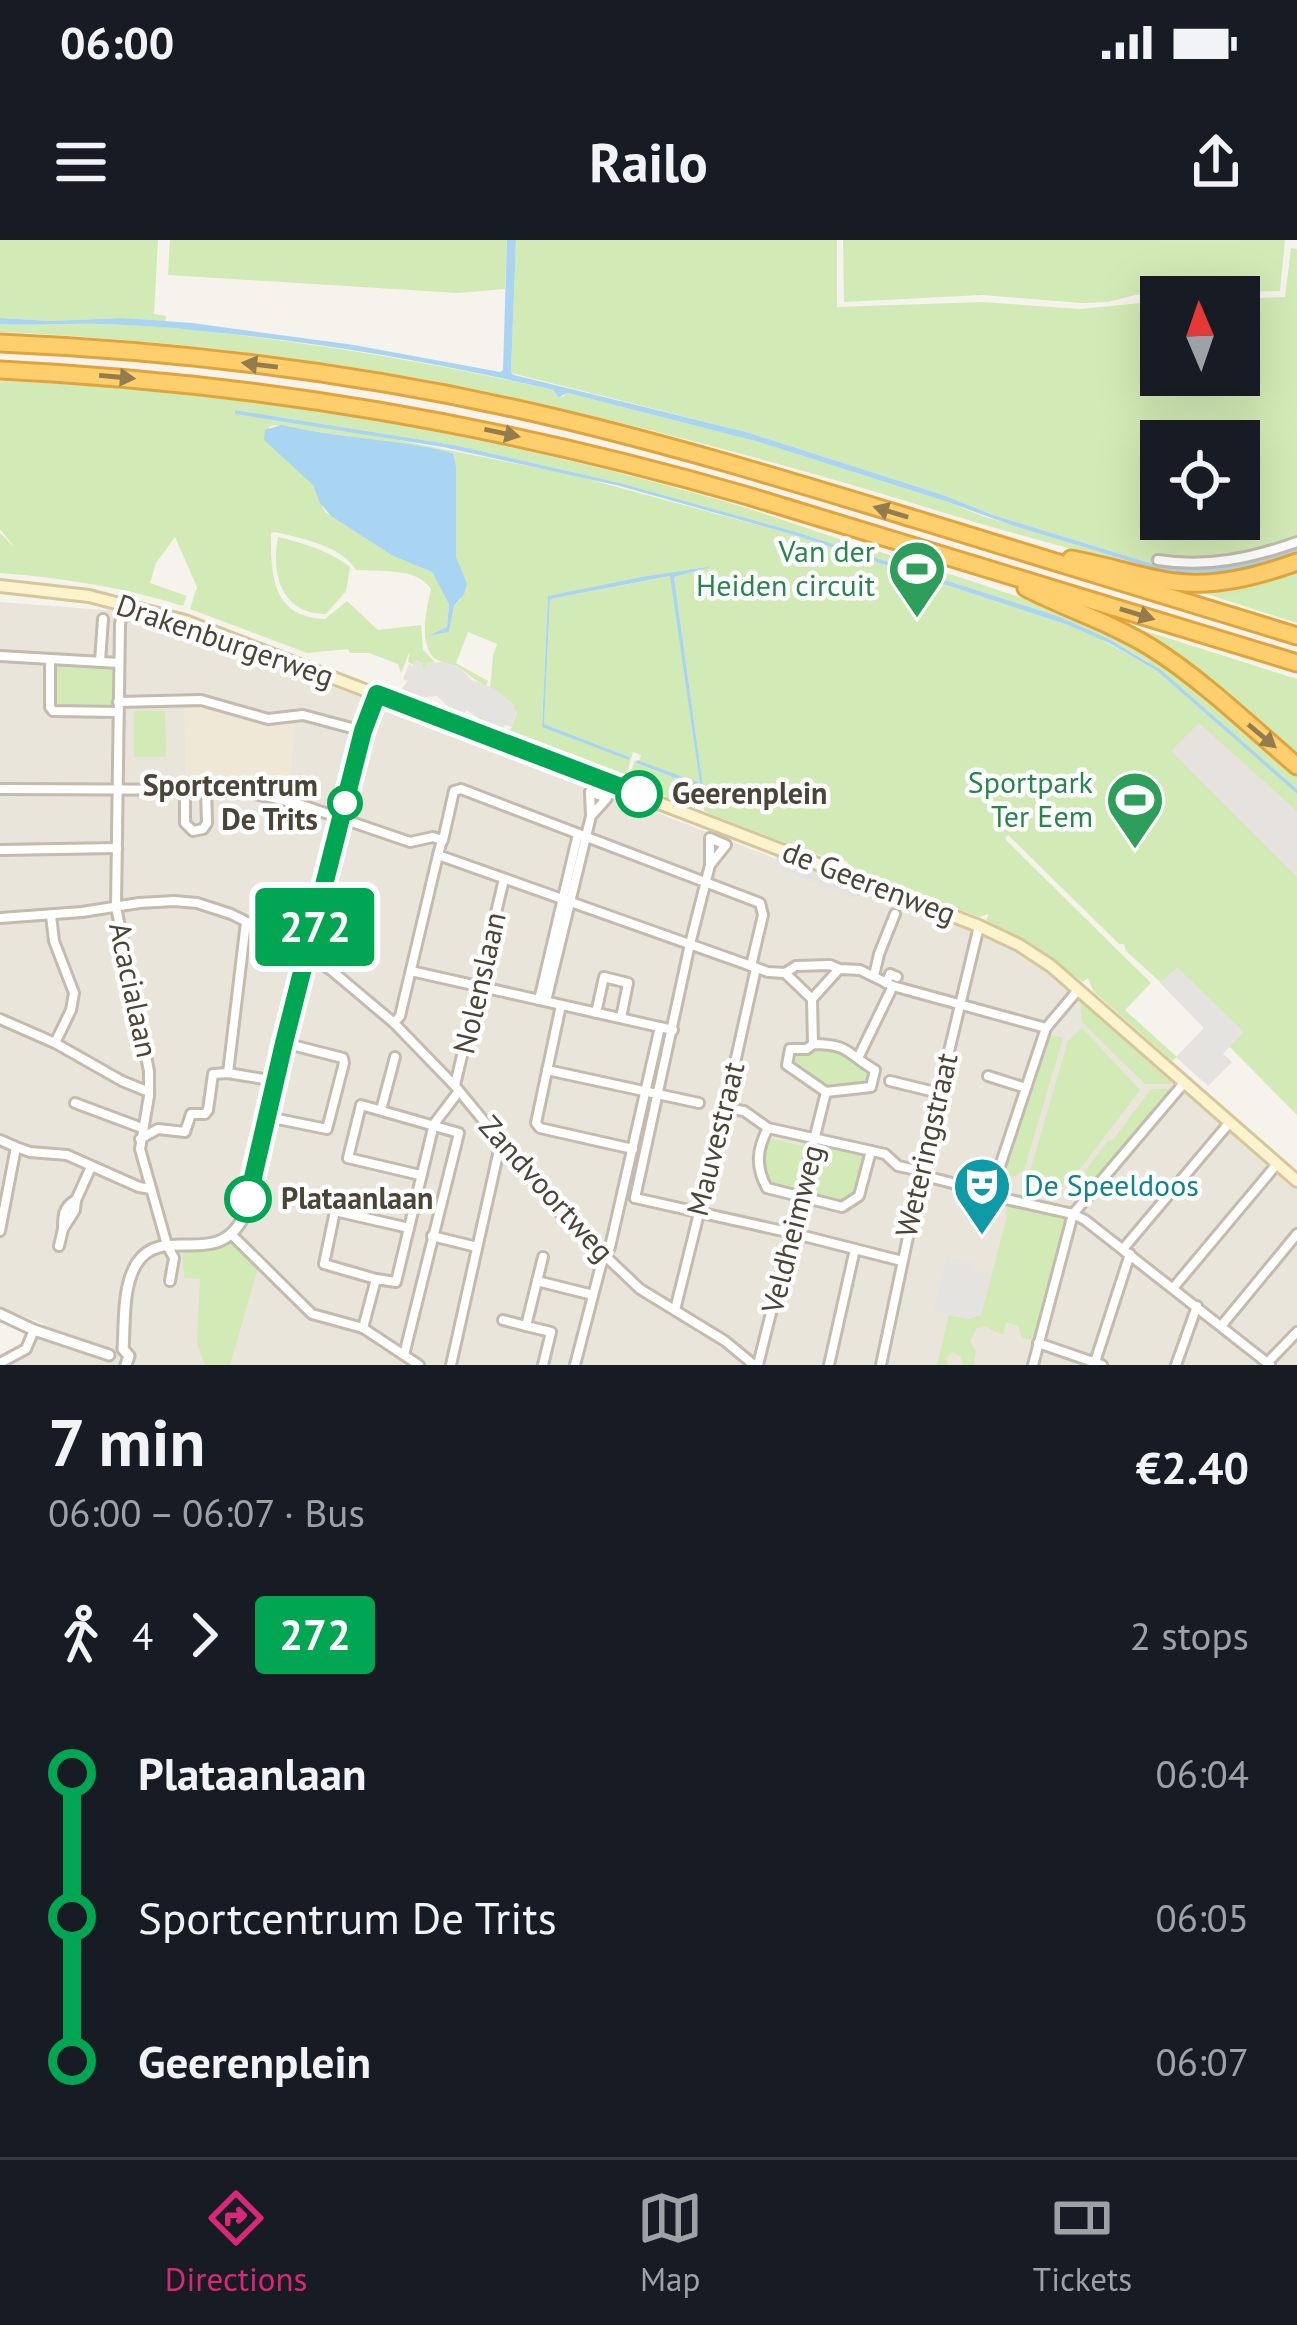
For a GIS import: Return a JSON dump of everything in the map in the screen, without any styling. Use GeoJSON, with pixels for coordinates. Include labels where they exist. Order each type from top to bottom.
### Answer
{"type":"FeatureCollection","features":[{"type":"Feature","properties":{"kind":"highway"},"geometry":{"type":"LineString","coordinates":[[0,343],[259,364],[458,397],[587,425],[720,460],[1297,636]]}},
{"type":"Feature","properties":{"kind":"highway"},"geometry":{"type":"LineString","coordinates":[[0,370],[240,389],[462,424],[665,472],[1297,663]]}},
{"type":"Feature","properties":{"kind":"highway"},"geometry":{"type":"LineString","coordinates":[[1003,546],[1175,582],[1207,584],[1297,562]]}},
{"type":"Feature","properties":{"kind":"highway"},"geometry":{"type":"LineString","coordinates":[[986,568],[1156,651],[1297,766]]}},
{"type":"Feature","properties":{"kind":"main road","name":"Drakenburgerweg"},"geometry":{"type":"LineString","coordinates":[[0,586],[89,596],[185,621],[377,694]]}},
{"type":"Feature","properties":{"kind":"main road","name":"de Geerenweg"},"geometry":{"type":"LineString","coordinates":[[377,694],[1019,945],[1079,989],[1297,1181]]}},
{"type":"Feature","properties":{"kind":"street"},"geometry":{"type":"LineString","coordinates":[[1158,560],[1228,561],[1297,542]]}},
{"type":"Feature","properties":{"kind":"street","name":"Acacialaan"},"geometry":{"type":"LineString","coordinates":[[124,605],[116,907],[147,1053],[149,1092],[140,1139],[174,1258],[170,1281]]}},
{"type":"Feature","properties":{"kind":"street"},"geometry":{"type":"LineString","coordinates":[[100,661],[104,619]]}},
{"type":"Feature","properties":{"kind":"street"},"geometry":{"type":"LineString","coordinates":[[0,656],[119,663]]}},
{"type":"Feature","properties":{"kind":"street"},"geometry":{"type":"LineString","coordinates":[[50,659],[53,711],[201,700],[268,719],[302,715],[363,731]]}},
{"type":"Feature","properties":{"kind":"street"},"geometry":{"type":"LineString","coordinates":[[126,1358],[127,1295],[138,1262],[147,1252],[167,1245],[208,1244],[233,1236],[244,1216],[363,731],[377,694]]}},
{"type":"Feature","properties":{"kind":"street"},"geometry":{"type":"LineString","coordinates":[[185,789],[185,823],[194,831],[203,830],[207,823],[206,789]]}},
{"type":"Feature","properties":{"kind":"street"},"geometry":{"type":"LineString","coordinates":[[0,790],[237,790],[410,842],[442,840]]}},
{"type":"Feature","properties":{"kind":"street"},"geometry":{"type":"LineString","coordinates":[[394,1023],[400,1016],[454,790],[705,883]]}},
{"type":"Feature","properties":{"kind":"street"},"geometry":{"type":"LineString","coordinates":[[542,1001],[581,835],[591,816]]}},
{"type":"Feature","properties":{"kind":"street"},"geometry":{"type":"LineString","coordinates":[[0,850],[117,848]]}},
{"type":"Feature","properties":{"kind":"street"},"geometry":{"type":"LineString","coordinates":[[438,855],[753,967],[785,973],[812,999]]}},
{"type":"Feature","properties":{"kind":"street"},"geometry":{"type":"LineString","coordinates":[[635,1198],[710,865]]}},
{"type":"Feature","properties":{"kind":"street","name":"Nolenslaan"},"geometry":{"type":"LineString","coordinates":[[457,1089],[504,879]]}},
{"type":"Feature","properties":{"kind":"street","name":"Mauvestraat"},"geometry":{"type":"LineString","coordinates":[[675,1310],[725,1108],[763,915],[760,903],[705,883]]}},
{"type":"Feature","properties":{"kind":"street","name":"Zandvoortweg"},"geometry":{"type":"LineString","coordinates":[[0,917],[157,901],[197,903],[246,922],[308,956],[394,1023],[457,1089],[559,1212],[640,1289],[756,1365]]}},
{"type":"Feature","properties":{"kind":"street"},"geometry":{"type":"LineString","coordinates":[[51,914],[54,941],[74,993],[55,1043]]}},
{"type":"Feature","properties":{"kind":"street"},"geometry":{"type":"LineString","coordinates":[[859,1056],[887,977],[878,955],[895,914]]}},
{"type":"Feature","properties":{"kind":"street"},"geometry":{"type":"LineString","coordinates":[[227,1073],[246,922]]}},
{"type":"Feature","properties":{"kind":"street","name":"Weteringstraat"},"geometry":{"type":"LineString","coordinates":[[881,1365],[979,926]]}},
{"type":"Feature","properties":{"kind":"street"},"geometry":{"type":"LineString","coordinates":[[785,973],[796,966],[860,970],[958,1006],[1046,1028]]}},
{"type":"Feature","properties":{"kind":"street"},"geometry":{"type":"LineString","coordinates":[[813,1044],[812,999],[839,969]]}},
{"type":"Feature","properties":{"kind":"street"},"geometry":{"type":"LineString","coordinates":[[411,971],[673,1030]]}},
{"type":"Feature","properties":{"kind":"street"},"geometry":{"type":"LineString","coordinates":[[596,1013],[604,977],[628,983],[621,1018]]}},
{"type":"Feature","properties":{"kind":"street"},"geometry":{"type":"LineString","coordinates":[[990,1196],[1046,1028],[1079,989]]}},
{"type":"Feature","properties":{"kind":"street"},"geometry":{"type":"LineString","coordinates":[[561,1005],[536,1123],[540,1128],[633,1149]]}},
{"type":"Feature","properties":{"kind":"street"},"geometry":{"type":"LineString","coordinates":[[0,1018],[149,1092]]}},
{"type":"Feature","properties":{"kind":"street"},"geometry":{"type":"LineString","coordinates":[[575,1365],[610,1247],[660,1027]]}},
{"type":"Feature","properties":{"kind":"street"},"geometry":{"type":"LineString","coordinates":[[268,1118],[327,1129],[341,1075],[343,1058],[284,1043]]}},
{"type":"Feature","properties":{"kind":"street"},"geometry":{"type":"LineString","coordinates":[[882,1079],[871,1087],[826,1092],[787,1066],[790,1049],[837,1044],[859,1056],[882,1079],[939,1093]]}},
{"type":"Feature","properties":{"kind":"street"},"geometry":{"type":"LineString","coordinates":[[381,1110],[395,1058]]}},
{"type":"Feature","properties":{"kind":"street"},"geometry":{"type":"LineString","coordinates":[[547,1070],[699,1103]]}},
{"type":"Feature","properties":{"kind":"street"},"geometry":{"type":"LineString","coordinates":[[140,1139],[158,1129],[185,1132],[191,1114],[208,1110],[213,1074],[275,1081]]}},
{"type":"Feature","properties":{"kind":"street"},"geometry":{"type":"LineString","coordinates":[[988,1076],[1026,1088]]}},
{"type":"Feature","properties":{"kind":"street"},"geometry":{"type":"LineString","coordinates":[[1033,1365],[1073,1214],[1185,1082]]}},
{"type":"Feature","properties":{"kind":"street","name":"Zandvoortweg"},"geometry":{"type":"LineString","coordinates":[[434,1124],[457,1089]]}},
{"type":"Feature","properties":{"kind":"street","name":"Veldheimweg"},"geometry":{"type":"LineString","coordinates":[[756,1365],[826,1092]]}},
{"type":"Feature","properties":{"kind":"street"},"geometry":{"type":"LineString","coordinates":[[75,1103],[142,1128]]}},
{"type":"Feature","properties":{"kind":"street"},"geometry":{"type":"LineString","coordinates":[[404,1355],[459,1133],[361,1105],[348,1158],[420,1175]]}},
{"type":"Feature","properties":{"kind":"street"},"geometry":{"type":"LineString","coordinates":[[725,1108],[744,1111],[768,1128],[885,1154],[898,1166],[990,1196],[1073,1214],[1174,1287],[1268,1364],[1297,1332]]}},
{"type":"Feature","properties":{"kind":"street"},"geometry":{"type":"LineString","coordinates":[[1038,1343],[1098,1364],[1127,1252],[1230,1122]]}},
{"type":"Feature","properties":{"kind":"street"},"geometry":{"type":"LineString","coordinates":[[409,1228],[335,1211],[324,1264],[396,1282],[409,1228],[420,1175],[434,1124]]}},
{"type":"Feature","properties":{"kind":"street"},"geometry":{"type":"LineString","coordinates":[[768,1128],[759,1147],[762,1180],[767,1188],[800,1199],[842,1207],[859,1196],[871,1151]]}},
{"type":"Feature","properties":{"kind":"street"},"geometry":{"type":"LineString","coordinates":[[0,1140],[30,1152],[67,1155],[151,1189]]}},
{"type":"Feature","properties":{"kind":"street"},"geometry":{"type":"LineString","coordinates":[[451,1365],[501,1141]]}},
{"type":"Feature","properties":{"kind":"street"},"geometry":{"type":"LineString","coordinates":[[0,1228],[16,1147]]}},
{"type":"Feature","properties":{"kind":"street"},"geometry":{"type":"LineString","coordinates":[[1174,1287],[1277,1164]]}},
{"type":"Feature","properties":{"kind":"street"},"geometry":{"type":"LineString","coordinates":[[59,1246],[91,1167]]}},
{"type":"Feature","properties":{"kind":"street"},"geometry":{"type":"LineString","coordinates":[[622,1195],[902,1261]]}},
{"type":"Feature","properties":{"kind":"street"},"geometry":{"type":"LineString","coordinates":[[1222,1325],[1297,1234]]}},
{"type":"Feature","properties":{"kind":"street"},"geometry":{"type":"LineString","coordinates":[[233,1236],[312,1314],[363,1328],[419,1365]]}},
{"type":"Feature","properties":{"kind":"street"},"geometry":{"type":"LineString","coordinates":[[432,1236],[478,1247]]}},
{"type":"Feature","properties":{"kind":"street"},"geometry":{"type":"LineString","coordinates":[[829,1365],[854,1249]]}},
{"type":"Feature","properties":{"kind":"street"},"geometry":{"type":"LineString","coordinates":[[526,1326],[543,1257]]}},
{"type":"Feature","properties":{"kind":"street"},"geometry":{"type":"LineString","coordinates":[[363,1328],[376,1279]]}},
{"type":"Feature","properties":{"kind":"street"},"geometry":{"type":"LineString","coordinates":[[537,1281],[593,1294]]}},
{"type":"Feature","properties":{"kind":"street"},"geometry":{"type":"LineString","coordinates":[[1176,1365],[1197,1306]]}},
{"type":"Feature","properties":{"kind":"street"},"geometry":{"type":"LineString","coordinates":[[0,1314],[110,1360],[115,1349],[141,1365]]}},
{"type":"Feature","properties":{"kind":"street"},"geometry":{"type":"LineString","coordinates":[[503,1320],[551,1332],[543,1365]]}},
{"type":"Feature","properties":{"kind":"street"},"geometry":{"type":"LineString","coordinates":[[0,1363],[26,1349],[34,1330]]}},
{"type":"Feature","properties":{"kind":"shaded area"},"geometry":{"type":"Polygon","coordinates":[[[0,602],[144,613],[897,906],[902,901],[959,922],[1025,956],[1297,1187],[1297,1365],[7,1365],[31,1351],[44,1324],[0,1307],[0,602]]]}},
{"type":"Feature","properties":{"kind":"shaded area"},"geometry":{"type":"Polygon","coordinates":[[[416,660],[423,663],[423,669],[426,663],[445,662],[495,689],[515,705],[512,727],[503,729],[467,710],[464,714],[452,710],[437,696],[408,697],[402,688],[408,681],[403,679],[416,660]]]}},
{"type":"Feature","properties":{"kind":"shaded area"},"geometry":{"type":"Polygon","coordinates":[[[184,708],[201,708],[267,727],[294,723],[290,793],[186,782],[184,708]]]}},
{"type":"Feature","properties":{"kind":"shaded area"},"geometry":{"type":"Polygon","coordinates":[[[1193,709],[1297,801],[1297,883],[1157,746],[1193,709]]]}},
{"type":"Feature","properties":{"kind":"shaded area"},"geometry":{"type":"Polygon","coordinates":[[[775,853],[894,899],[888,906],[859,894],[856,899],[777,868],[775,853]]]}},
{"type":"Feature","properties":{"kind":"shaded area"},"geometry":{"type":"Polygon","coordinates":[[[1177,967],[1244,1032],[1223,1054],[1232,1062],[1208,1086],[1176,1057],[1204,1028],[1160,983],[1177,967]]]}},
{"type":"Feature","properties":{"kind":"shaded area"},"geometry":{"type":"Polygon","coordinates":[[[946,1256],[992,1274],[981,1315],[968,1319],[934,1310],[946,1256]]]}},
{"type":"Feature","properties":{"kind":"green space"},"geometry":{"type":"Polygon","coordinates":[[[0,240],[158,240],[154,314],[166,316],[165,323],[121,318],[0,318],[0,240]]]}},
{"type":"Feature","properties":{"kind":"green space"},"geometry":{"type":"Polygon","coordinates":[[[170,240],[507,240],[505,289],[458,293],[168,275],[170,240]]]}},
{"type":"Feature","properties":{"kind":"green space"},"geometry":{"type":"Polygon","coordinates":[[[516,240],[837,240],[837,307],[982,302],[1080,309],[1140,303],[1140,396],[1260,396],[1260,298],[1285,297],[1291,248],[1297,249],[1297,538],[1261,550],[1213,559],[1158,559],[1156,565],[746,432],[511,373],[516,240]]]}},
{"type":"Feature","properties":{"kind":"green space"},"geometry":{"type":"Polygon","coordinates":[[[843,240],[1285,240],[1280,291],[1260,292],[1260,276],[1140,276],[1140,295],[1108,302],[982,295],[844,302],[843,240]]]}},
{"type":"Feature","properties":{"kind":"green space"},"geometry":{"type":"Polygon","coordinates":[[[0,324],[177,328],[423,363],[554,390],[562,397],[568,393],[759,442],[1155,569],[1227,568],[1297,552],[1297,558],[1224,575],[1162,573],[730,451],[458,386],[197,347],[0,332],[0,324]]]}},
{"type":"Feature","properties":{"kind":"green space"},"geometry":{"type":"Polygon","coordinates":[[[0,381],[90,386],[268,404],[532,452],[744,507],[1104,628],[1149,653],[1214,702],[1297,773],[1297,789],[1147,661],[1060,617],[793,531],[620,483],[454,445],[236,410],[236,414],[368,434],[573,475],[794,535],[1068,625],[1157,671],[1297,794],[1297,811],[1199,723],[1171,751],[1297,877],[1297,1115],[1008,835],[1007,841],[1151,983],[1125,1010],[1177,1057],[1172,1061],[1093,991],[1088,978],[1083,982],[986,920],[989,914],[979,917],[847,866],[848,862],[815,854],[628,781],[635,760],[703,786],[674,577],[713,566],[548,596],[542,726],[629,757],[544,724],[550,599],[671,576],[698,784],[639,761],[641,755],[633,752],[625,779],[614,777],[478,724],[480,715],[482,721],[511,729],[517,713],[514,705],[490,688],[497,644],[468,632],[456,663],[488,681],[486,686],[434,658],[425,634],[431,589],[417,577],[356,570],[331,549],[271,533],[274,579],[294,611],[325,619],[347,601],[378,630],[421,625],[423,650],[435,662],[423,669],[416,660],[414,665],[408,662],[410,651],[401,673],[398,664],[369,653],[348,649],[307,653],[190,609],[197,587],[175,537],[156,563],[150,583],[187,596],[183,606],[92,584],[0,573],[0,533],[15,548],[0,529],[0,381]],[[269,427],[282,455],[313,485],[325,512],[393,556],[432,572],[449,604],[447,627],[428,636],[449,632],[454,606],[461,599],[453,453],[269,427]]]}},
{"type":"Feature","properties":{"kind":"green space"},"geometry":{"type":"Polygon","coordinates":[[[278,537],[325,552],[350,567],[346,591],[326,614],[299,607],[282,589],[276,565],[278,537]]]}},
{"type":"Feature","properties":{"kind":"green space"},"geometry":{"type":"Polygon","coordinates":[[[1297,566],[1297,623],[1185,587],[1297,566]]]}},
{"type":"Feature","properties":{"kind":"green space"},"geometry":{"type":"Polygon","coordinates":[[[1142,630],[1297,679],[1297,763],[1163,647],[1142,630]]]}},
{"type":"Feature","properties":{"kind":"green space"},"geometry":{"type":"Polygon","coordinates":[[[54,662],[112,666],[113,708],[53,707],[54,662]]]}},
{"type":"Feature","properties":{"kind":"green space"},"geometry":{"type":"Polygon","coordinates":[[[134,711],[165,711],[166,757],[134,757],[134,711]]]}},
{"type":"Feature","properties":{"kind":"green space"},"geometry":{"type":"Polygon","coordinates":[[[1080,1000],[1174,1081],[1145,1084],[1082,1022],[1080,1000]]]}},
{"type":"Feature","properties":{"kind":"green space"},"geometry":{"type":"Polygon","coordinates":[[[1082,1028],[1140,1090],[1067,1186],[1030,1171],[1068,1041],[1082,1028]]]}},
{"type":"Feature","properties":{"kind":"green space"},"geometry":{"type":"Polygon","coordinates":[[[1049,1034],[1063,1038],[1024,1170],[1007,1181],[1000,1180],[1049,1034]]]}},
{"type":"Feature","properties":{"kind":"green space"},"geometry":{"type":"Polygon","coordinates":[[[834,1046],[872,1070],[870,1084],[827,1090],[789,1065],[792,1053],[834,1046]]]}},
{"type":"Feature","properties":{"kind":"green space"},"geometry":{"type":"Polygon","coordinates":[[[1151,1089],[1175,1089],[1077,1207],[1071,1189],[1151,1089]]]}},
{"type":"Feature","properties":{"kind":"green space"},"geometry":{"type":"Polygon","coordinates":[[[766,1137],[802,1146],[804,1139],[812,1142],[796,1196],[767,1184],[760,1161],[766,1137]]]}},
{"type":"Feature","properties":{"kind":"green space"},"geometry":{"type":"Polygon","coordinates":[[[817,1145],[866,1155],[857,1193],[842,1203],[804,1195],[817,1145]]]}},
{"type":"Feature","properties":{"kind":"green space"},"geometry":{"type":"Polygon","coordinates":[[[1007,1203],[1069,1217],[1035,1340],[1022,1338],[1018,1326],[1006,1322],[1003,1335],[977,1328],[970,1341],[976,1352],[974,1365],[963,1365],[952,1352],[946,1358],[948,1365],[937,1365],[949,1315],[968,1319],[981,1315],[1007,1203]]]}},
{"type":"Feature","properties":{"kind":"green space"},"geometry":{"type":"Polygon","coordinates":[[[231,1242],[258,1268],[230,1365],[205,1365],[197,1344],[200,1279],[184,1278],[182,1250],[231,1242]]]}},
{"type":"Feature","properties":{"kind":"water"},"geometry":{"type":"Polygon","coordinates":[[[507,240],[516,240],[514,375],[746,432],[1156,565],[1223,566],[1297,546],[1297,552],[1217,572],[1155,569],[759,442],[568,393],[558,397],[554,390],[510,380],[379,354],[176,328],[0,324],[0,318],[192,323],[354,345],[500,372],[507,240]]]}},
{"type":"Feature","properties":{"kind":"water"},"geometry":{"type":"Polygon","coordinates":[[[235,410],[454,445],[620,483],[793,531],[1060,617],[1161,670],[1297,789],[1297,794],[1157,671],[1068,625],[794,535],[620,486],[443,447],[235,414],[235,410]]]}},
{"type":"Feature","properties":{"kind":"water"},"geometry":{"type":"Polygon","coordinates":[[[281,425],[453,453],[456,557],[467,584],[454,606],[449,632],[428,636],[447,627],[449,604],[432,572],[393,556],[331,516],[313,485],[264,440],[265,430],[281,425]]]}},
{"type":"Feature","properties":{"kind":"water"},"geometry":{"type":"Polygon","coordinates":[[[714,566],[674,577],[703,786],[636,763],[700,783],[670,576],[550,599],[544,724],[629,760],[542,727],[548,596],[714,566]]]}},
{"type":"Feature","properties":{"kind":"bus line","name":"272"},"geometry":{"type":"LineString","coordinates":[[248,1199],[363,731],[377,694],[639,794]]}},
{"type":"Feature","properties":{"kind":"place","name":"Van der Heiden circuit"},"geometry":{"type":"Point","coordinates":[917,620]}},
{"type":"Feature","properties":{"kind":"place","name":"Geerenplein"},"geometry":{"type":"Point","coordinates":[639,794]}},
{"type":"Feature","properties":{"kind":"place","name":"Sportcentrum De Trits"},"geometry":{"type":"Point","coordinates":[345,803]}},
{"type":"Feature","properties":{"kind":"place","name":"Sportpark Ter Eem"},"geometry":{"type":"Point","coordinates":[1135,851]}},
{"type":"Feature","properties":{"kind":"place","name":"Plataanlaan"},"geometry":{"type":"Point","coordinates":[248,1199]}},
{"type":"Feature","properties":{"kind":"place","name":"De Speeldoos"},"geometry":{"type":"Point","coordinates":[982,1237]}}]}
